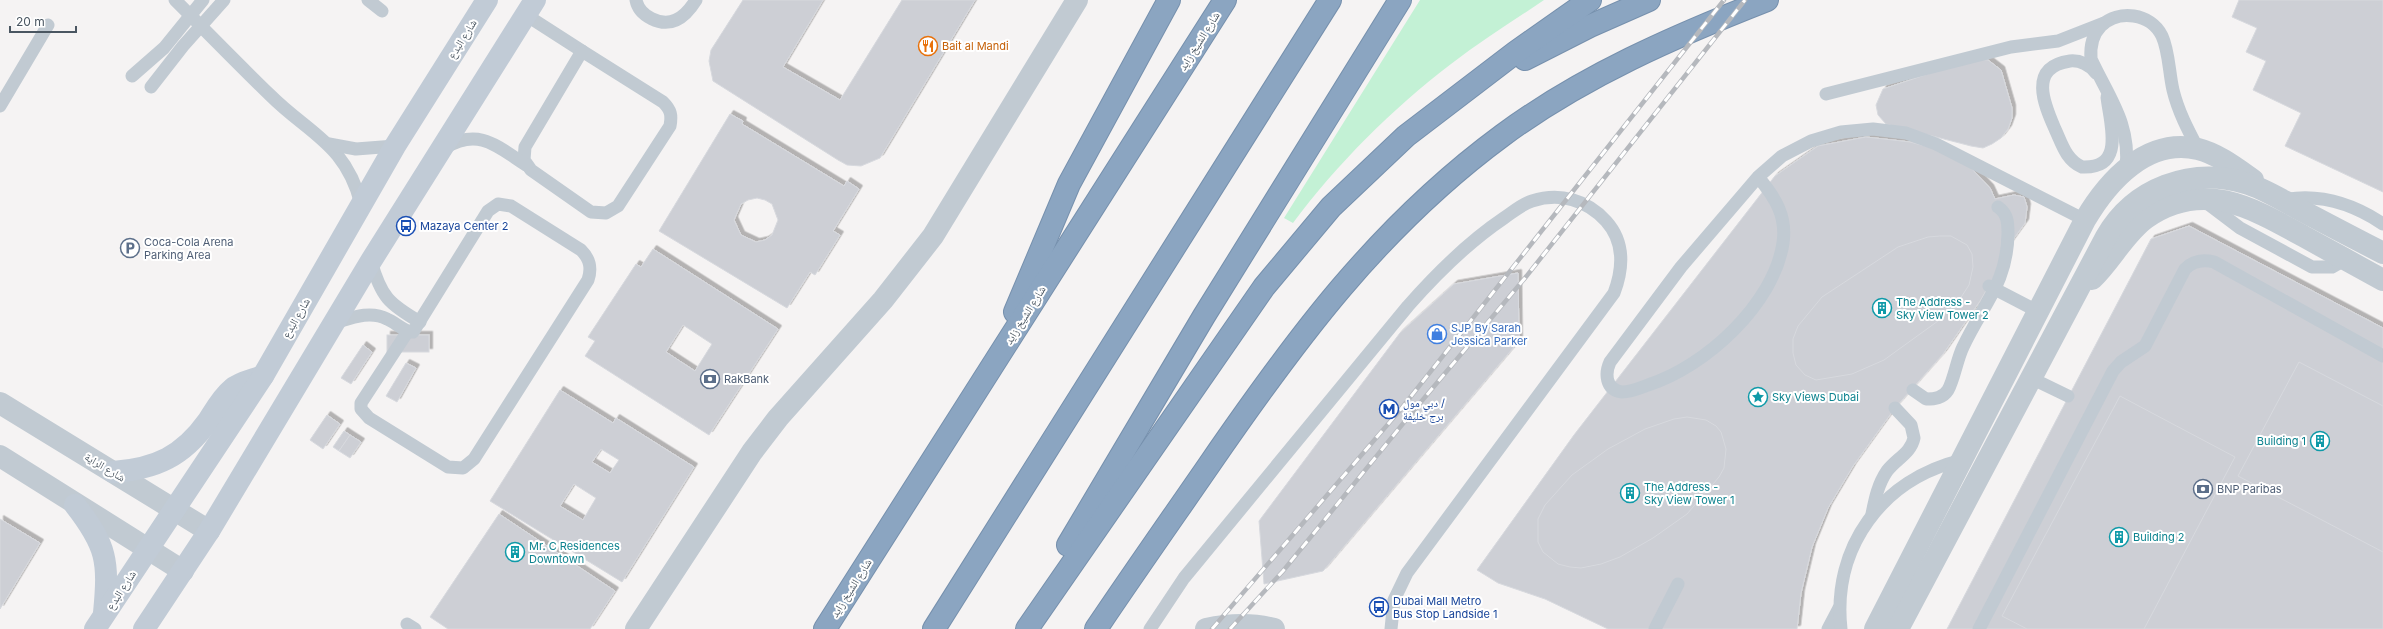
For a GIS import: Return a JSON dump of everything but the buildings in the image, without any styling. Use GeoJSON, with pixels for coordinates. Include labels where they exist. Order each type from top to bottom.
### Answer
{"type":"FeatureCollection","features":[{"type":"Feature","properties":{"kind":"highway"},"geometry":{"type":"LineString","coordinates":[[992,367],[1069,184],[1169,0]]}},
{"type":"Feature","properties":{"kind":"highway","name":"شارع الشيخ زايد"},"geometry":{"type":"LineString","coordinates":[[825,629],[1225,0]]}},
{"type":"Feature","properties":{"kind":"highway"},"geometry":{"type":"LineString","coordinates":[[934,629],[1330,0]]}},
{"type":"Feature","properties":{"kind":"highway"},"geometry":{"type":"LineString","coordinates":[[1045,602],[1049,582],[1064,552],[1204,316],[1400,0]]}},
{"type":"Feature","properties":{"kind":"highway"},"geometry":{"type":"LineString","coordinates":[[1027,629],[1264,288],[1296,246],[1368,170],[1406,136],[1482,80],[1534,39],[1590,0]]}},
{"type":"Feature","properties":{"kind":"highway"},"geometry":{"type":"LineString","coordinates":[[1482,80],[1590,26],[1649,0]]}},
{"type":"Feature","properties":{"kind":"highway"},"geometry":{"type":"LineString","coordinates":[[1096,629],[1243,415],[1311,323],[1345,281],[1420,203],[1504,134],[1556,100],[1644,51],[1767,0]]}},
{"type":"Feature","properties":{"kind":"main road","name":"شارع البدع"},"geometry":{"type":"LineString","coordinates":[[100,623],[263,376],[395,146],[487,0]]}},
{"type":"Feature","properties":{"kind":"main road"},"geometry":{"type":"LineString","coordinates":[[144,629],[209,531],[371,261],[531,8]]}},
{"type":"Feature","properties":{"kind":"main road"},"geometry":{"type":"LineString","coordinates":[[113,472],[142,469],[167,460],[178,453],[197,436],[232,388],[263,376]]}},
{"type":"Feature","properties":{"kind":"main road"},"geometry":{"type":"LineString","coordinates":[[76,505],[94,530],[101,544],[106,560],[108,574],[100,623]]}},
{"type":"Feature","properties":{"kind":"street"},"geometry":{"type":"LineString","coordinates":[[636,629],[765,435],[805,385],[883,300],[933,236],[1077,0]]}},
{"type":"Feature","properties":{"kind":"street"},"geometry":{"type":"LineString","coordinates":[[1874,629],[2039,312],[2085,220],[2110,183],[2126,169],[2144,157],[2168,148],[2198,149],[2224,160],[2279,198]]}},
{"type":"Feature","properties":{"kind":"street"},"geometry":{"type":"LineString","coordinates":[[1898,629],[2108,234],[2117,220],[2131,205],[2148,193],[2186,179],[2206,177],[2226,178],[2246,183],[2279,198],[2383,253]]}},
{"type":"Feature","properties":{"kind":"street"},"geometry":{"type":"LineString","coordinates":[[2078,290],[2104,268],[2133,230],[2145,219],[2172,204],[2202,198],[2232,202],[2247,207],[2383,280]]}},
{"type":"Feature","properties":{"kind":"street"},"geometry":{"type":"LineString","coordinates":[[2085,220],[2108,234]]}},
{"type":"Feature","properties":{"kind":"street"},"geometry":{"type":"LineString","coordinates":[[1992,402],[2029,382]]}},
{"type":"Feature","properties":{"kind":"street","name":"شارع الراية"},"geometry":{"type":"LineString","coordinates":[[0,403],[209,531]]}},
{"type":"Feature","properties":{"kind":"street"},"geometry":{"type":"LineString","coordinates":[[0,456],[182,571]]}},
{"type":"Feature","properties":{"kind":"street"},"geometry":{"type":"LineString","coordinates":[[1206,629],[1226,624],[1258,625],[1274,629]]}},
{"type":"Feature","properties":{"kind":"lane"},"geometry":{"type":"LineString","coordinates":[[175,0],[271,97],[329,144],[339,154],[353,178],[361,204]]}},
{"type":"Feature","properties":{"kind":"lane"},"geometry":{"type":"LineString","coordinates":[[132,76],[164,48],[202,0]]}},
{"type":"Feature","properties":{"kind":"lane"},"geometry":{"type":"LineString","coordinates":[[151,88],[183,46],[224,0]]}},
{"type":"Feature","properties":{"kind":"lane"},"geometry":{"type":"LineString","coordinates":[[368,0],[382,11]]}},
{"type":"Feature","properties":{"kind":"lane"},"geometry":{"type":"LineString","coordinates":[[636,0],[637,5],[646,16],[661,22],[676,20],[688,12],[696,0]]}},
{"type":"Feature","properties":{"kind":"lane"},"geometry":{"type":"LineString","coordinates":[[440,152],[454,142],[477,138],[488,141],[526,165],[591,212],[606,213],[618,206],[670,126],[672,117],[669,108],[663,102],[582,51],[531,8]]}},
{"type":"Feature","properties":{"kind":"lane"},"geometry":{"type":"LineString","coordinates":[[1826,94],[2011,47],[2058,41],[2121,15],[2138,17],[2152,24],[2162,35],[2178,105],[2198,149]]}},
{"type":"Feature","properties":{"kind":"lane"},"geometry":{"type":"LineString","coordinates":[[2104,23],[2097,30],[2090,49],[2091,59],[2124,126],[2127,140],[2126,169]]}},
{"type":"Feature","properties":{"kind":"lane"},"geometry":{"type":"LineString","coordinates":[[0,106],[48,25]]}},
{"type":"Feature","properties":{"kind":"lane"},"geometry":{"type":"LineString","coordinates":[[526,165],[524,153],[525,147],[582,51]]}},
{"type":"Feature","properties":{"kind":"lane"},"geometry":{"type":"LineString","coordinates":[[2073,61],[2083,63],[2092,68],[2102,82],[2112,136],[2111,153],[2099,165],[2082,167],[2071,160],[2064,150],[2044,105],[2041,95],[2042,84],[2046,75],[2063,62],[2073,61]]}},
{"type":"Feature","properties":{"kind":"lane"},"geometry":{"type":"LineString","coordinates":[[1758,178],[1776,201],[1783,218],[1783,243],[1767,285],[1748,314],[1729,336],[1684,370],[1658,382],[1631,391],[1621,392],[1612,388],[1607,380],[1606,371],[1610,362],[1681,268],[1758,178],[1782,156],[1817,139],[1841,132],[1874,129],[1906,133],[1936,144],[2085,220]]}},
{"type":"Feature","properties":{"kind":"lane"},"geometry":{"type":"LineString","coordinates":[[329,144],[356,149],[395,146]]}},
{"type":"Feature","properties":{"kind":"lane"},"geometry":{"type":"LineString","coordinates":[[1150,629],[1184,578],[1408,306],[1447,263],[1492,226],[1531,201],[1549,197],[1566,198],[1583,203],[1598,212],[1610,226],[1618,241],[1621,258],[1620,276],[1614,293],[1407,573],[1394,600],[1391,629]]}},
{"type":"Feature","properties":{"kind":"lane"},"geometry":{"type":"LineString","coordinates":[[2279,198],[2307,197],[2331,200],[2383,224]]}},
{"type":"Feature","properties":{"kind":"lane"},"geometry":{"type":"LineString","coordinates":[[334,323],[371,315],[388,319],[408,331],[413,332],[488,211],[498,204],[511,206],[581,250],[587,256],[591,273],[588,280],[474,460],[463,468],[448,467],[369,418],[361,409],[360,403],[408,331]]}},
{"type":"Feature","properties":{"kind":"lane"},"geometry":{"type":"LineString","coordinates":[[1913,390],[1926,399],[1942,396],[1948,390],[1965,343],[1992,288],[2002,275],[2007,243],[2007,218],[1998,207]]}},
{"type":"Feature","properties":{"kind":"lane"},"geometry":{"type":"LineString","coordinates":[[1979,629],[2114,371],[2121,362],[2145,346],[2189,265],[2201,260],[2214,262],[2383,356]]}},
{"type":"Feature","properties":{"kind":"lane"},"geometry":{"type":"LineString","coordinates":[[371,261],[377,283],[384,296],[395,308],[420,322]]}},
{"type":"Feature","properties":{"kind":"lane"},"geometry":{"type":"LineString","coordinates":[[1992,288],[2039,312]]}},
{"type":"Feature","properties":{"kind":"lane"},"geometry":{"type":"LineString","coordinates":[[2029,382],[2068,396]]}},
{"type":"Feature","properties":{"kind":"lane"},"geometry":{"type":"LineString","coordinates":[[1841,629],[1839,608],[1841,583],[1847,559],[1871,516],[1883,478],[1895,462],[1909,450],[1914,438],[1911,425],[1895,408]]}},
{"type":"Feature","properties":{"kind":"lane"},"geometry":{"type":"LineString","coordinates":[[1871,516],[1910,480],[1928,470],[1962,460]]}},
{"type":"Feature","properties":{"kind":"lane"},"geometry":{"type":"LineString","coordinates":[[1655,629],[1678,584]]}},
{"type":"Feature","properties":{"kind":"lane"},"geometry":{"type":"LineString","coordinates":[[1828,629],[1839,608]]}},
{"type":"Feature","properties":{"kind":"green space"},"geometry":{"type":"Polygon","coordinates":[[[1420,0],[1544,0],[1474,47],[1429,81],[1366,138],[1328,180],[1293,223],[1284,218],[1420,0]]]}},
{"type":"Feature","properties":{"kind":"railway"},"geometry":{"type":"LineString","coordinates":[[1212,629],[1401,409],[1724,0]]}},
{"type":"Feature","properties":{"kind":"railway"},"geometry":{"type":"LineString","coordinates":[[1230,629],[1283,571],[1410,415],[1525,278],[1745,0]]}},
{"type":"Feature","properties":{"kind":"place","name":"Bait al Mandi"},"geometry":{"type":"Point","coordinates":[928,46]}},
{"type":"Feature","properties":{"kind":"place","name":"Mazaya Center 2"},"geometry":{"type":"Point","coordinates":[406,226]}},
{"type":"Feature","properties":{"kind":"place","name":"Coca-Cola Arena Parking Area"},"geometry":{"type":"Point","coordinates":[130,248]}},
{"type":"Feature","properties":{"kind":"place","name":"The Address - Sky View Tower 2"},"geometry":{"type":"Point","coordinates":[1882,308]}},
{"type":"Feature","properties":{"kind":"place","name":"SJP By Sarah Jessica Parker"},"geometry":{"type":"Point","coordinates":[1437,334]}},
{"type":"Feature","properties":{"kind":"place","name":"RakBank"},"geometry":{"type":"Point","coordinates":[710,379]}},
{"type":"Feature","properties":{"kind":"place","name":"Sky Views Dubai"},"geometry":{"type":"Point","coordinates":[1758,397]}},
{"type":"Feature","properties":{"kind":"place","name":"دبي مول / برج خليفة"},"geometry":{"type":"Point","coordinates":[1389,409]}},
{"type":"Feature","properties":{"kind":"place","name":"Building 1"},"geometry":{"type":"Point","coordinates":[2320,441]}},
{"type":"Feature","properties":{"kind":"place","name":"BNP Paribas"},"geometry":{"type":"Point","coordinates":[2203,489]}},
{"type":"Feature","properties":{"kind":"place","name":"The Address - Sky View Tower 1"},"geometry":{"type":"Point","coordinates":[1630,493]}},
{"type":"Feature","properties":{"kind":"place","name":"Building 2"},"geometry":{"type":"Point","coordinates":[2119,537]}},
{"type":"Feature","properties":{"kind":"place","name":"Mr. C Residences Downtown"},"geometry":{"type":"Point","coordinates":[515,552]}},
{"type":"Feature","properties":{"kind":"place","name":"Dubai Mall Metro Bus Stop Landside 1"},"geometry":{"type":"Point","coordinates":[1379,607]}}]}
